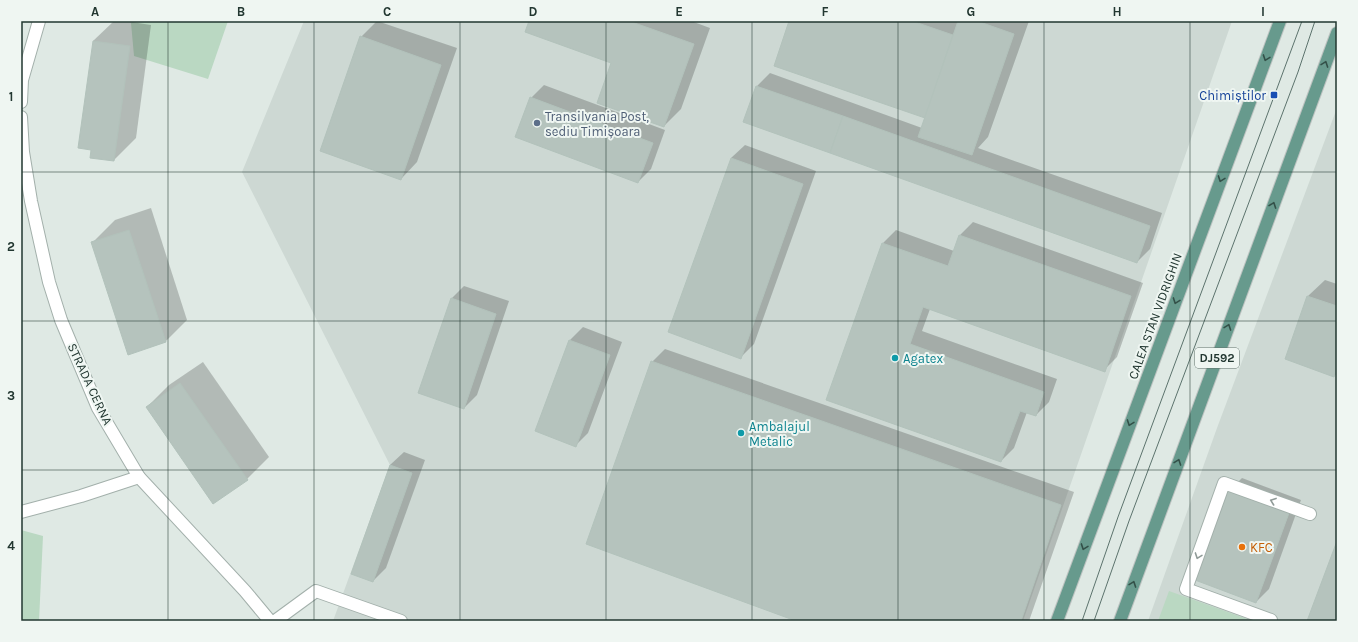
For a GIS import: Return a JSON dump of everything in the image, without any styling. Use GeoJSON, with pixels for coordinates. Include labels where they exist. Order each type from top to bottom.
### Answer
{"type":"FeatureCollection","features":[{"type":"Feature","properties":{"kind":"main road","name":"CALEA STAN VIDRIGHIN"},"geometry":{"type":"LineString","coordinates":[[1057,621],[1280,21]]}},
{"type":"Feature","properties":{"kind":"main road","name":"DJ592"},"geometry":{"type":"LineString","coordinates":[[1120,621],[1337,33]]}},
{"type":"Feature","properties":{"kind":"street"},"geometry":{"type":"LineString","coordinates":[[21,102],[22,80],[39,21]]}},
{"type":"Feature","properties":{"kind":"street","name":"STRADA CERNA"},"geometry":{"type":"LineString","coordinates":[[21,117],[22,152],[38,237],[49,282],[61,320],[98,408],[139,477],[270,621]]}},
{"type":"Feature","properties":{"kind":"street"},"geometry":{"type":"LineString","coordinates":[[21,512],[81,496],[139,477]]}},
{"type":"Feature","properties":{"kind":"street"},"geometry":{"type":"LineString","coordinates":[[1271,620],[1186,589],[1216,504],[1224,483],[1310,514]]}},
{"type":"Feature","properties":{"kind":"street"},"geometry":{"type":"LineString","coordinates":[[275,621],[316,591],[401,621]]}},
{"type":"Feature","properties":{"kind":"shaded area"},"geometry":{"type":"Polygon","coordinates":[[[304,21],[1232,21],[1023,621],[333,621],[390,465],[242,172],[304,21]]]}},
{"type":"Feature","properties":{"kind":"shaded area"},"geometry":{"type":"Polygon","coordinates":[[[1337,108],[1337,621],[1148,621],[1217,428],[1337,108]]]}},
{"type":"Feature","properties":{"kind":"green space"},"geometry":{"type":"Polygon","coordinates":[[[134,21],[228,21],[208,79],[134,56],[131,23],[134,21]]]}},
{"type":"Feature","properties":{"kind":"green space"},"geometry":{"type":"Polygon","coordinates":[[[21,530],[43,536],[39,621],[21,621],[21,530]]]}},
{"type":"Feature","properties":{"kind":"green space"},"geometry":{"type":"Polygon","coordinates":[[[1169,591],[1250,620],[1158,621],[1169,591]]]}},
{"type":"Feature","properties":{"kind":"building"},"geometry":{"type":"Polygon","coordinates":[[[529,21],[629,21],[694,44],[664,127],[597,103],[611,63],[525,32],[529,21]]]}},
{"type":"Feature","properties":{"kind":"building"},"geometry":{"type":"Polygon","coordinates":[[[789,21],[912,21],[953,35],[925,118],[774,66],[789,21]]]}},
{"type":"Feature","properties":{"kind":"building"},"geometry":{"type":"Polygon","coordinates":[[[958,21],[977,21],[1014,34],[972,155],[918,137],[958,21]]]}},
{"type":"Feature","properties":{"kind":"building"},"geometry":{"type":"Polygon","coordinates":[[[360,36],[441,65],[401,180],[320,151],[360,36]]]}},
{"type":"Feature","properties":{"kind":"building"},"geometry":{"type":"Polygon","coordinates":[[[93,41],[130,46],[114,161],[90,158],[91,150],[78,148],[93,41]]]}},
{"type":"Feature","properties":{"kind":"building"},"geometry":{"type":"Polygon","coordinates":[[[756,86],[843,116],[830,153],[743,122],[756,86]]]}},
{"type":"Feature","properties":{"kind":"building"},"geometry":{"type":"Polygon","coordinates":[[[530,97],[653,143],[638,183],[515,137],[530,97]]]}},
{"type":"Feature","properties":{"kind":"building"},"geometry":{"type":"Polygon","coordinates":[[[843,116],[1150,226],[1137,263],[830,153],[843,116]]]}},
{"type":"Feature","properties":{"kind":"building"},"geometry":{"type":"Polygon","coordinates":[[[731,158],[803,184],[741,359],[668,332],[731,158]]]}},
{"type":"Feature","properties":{"kind":"building"},"geometry":{"type":"Polygon","coordinates":[[[129,230],[166,342],[128,355],[91,242],[129,230]]]}},
{"type":"Feature","properties":{"kind":"building","name":"Agatex"},"geometry":{"type":"Polygon","coordinates":[[[959,235],[1131,296],[1105,372],[923,307],[910,344],[1044,392],[1036,416],[1020,411],[1001,462],[826,400],[882,243],[948,266],[959,235]]]}},
{"type":"Feature","properties":{"kind":"building"},"geometry":{"type":"Polygon","coordinates":[[[1307,296],[1337,306],[1337,369],[1334,377],[1285,359],[1307,296]]]}},
{"type":"Feature","properties":{"kind":"building"},"geometry":{"type":"Polygon","coordinates":[[[451,298],[496,314],[464,409],[418,393],[451,298]]]}},
{"type":"Feature","properties":{"kind":"building"},"geometry":{"type":"Polygon","coordinates":[[[569,340],[610,355],[576,447],[535,431],[569,340]]]}},
{"type":"Feature","properties":{"kind":"building","name":"Ambalajul Metalic"},"geometry":{"type":"Polygon","coordinates":[[[651,361],[1061,505],[1021,621],[796,621],[586,544],[651,361]]]}},
{"type":"Feature","properties":{"kind":"building"},"geometry":{"type":"Polygon","coordinates":[[[180,383],[248,480],[213,504],[146,407],[180,383]]]}},
{"type":"Feature","properties":{"kind":"building"},"geometry":{"type":"Polygon","coordinates":[[[390,465],[412,473],[373,582],[351,574],[390,465]]]}},
{"type":"Feature","properties":{"kind":"building","name":"KFC"},"geometry":{"type":"Polygon","coordinates":[[[1228,491],[1289,513],[1256,603],[1195,580],[1228,491]]]}},
{"type":"Feature","properties":{"kind":"building"},"geometry":{"type":"Polygon","coordinates":[[[1337,541],[1337,621],[1307,621],[1337,541]]]}},
{"type":"Feature","properties":{"kind":"tram line"},"geometry":{"type":"LineString","coordinates":[[1082,621],[1118,517],[1302,21]]}},
{"type":"Feature","properties":{"kind":"tram line"},"geometry":{"type":"LineString","coordinates":[[1094,621],[1129,521],[1298,72],[1315,21]]}},
{"type":"Feature","properties":{"kind":"place","name":"Chimiștilor"},"geometry":{"type":"Point","coordinates":[1274,95]}},
{"type":"Feature","properties":{"kind":"place","name":"Transilvania Post, sediu Timișoara"},"geometry":{"type":"Point","coordinates":[537,123]}},
{"type":"Feature","properties":{"kind":"place","name":"Agatex"},"geometry":{"type":"Point","coordinates":[895,358]}},
{"type":"Feature","properties":{"kind":"place","name":"Ambalajul Metalic"},"geometry":{"type":"Point","coordinates":[741,433]}},
{"type":"Feature","properties":{"kind":"place","name":"KFC"},"geometry":{"type":"Point","coordinates":[1242,547]}}]}
